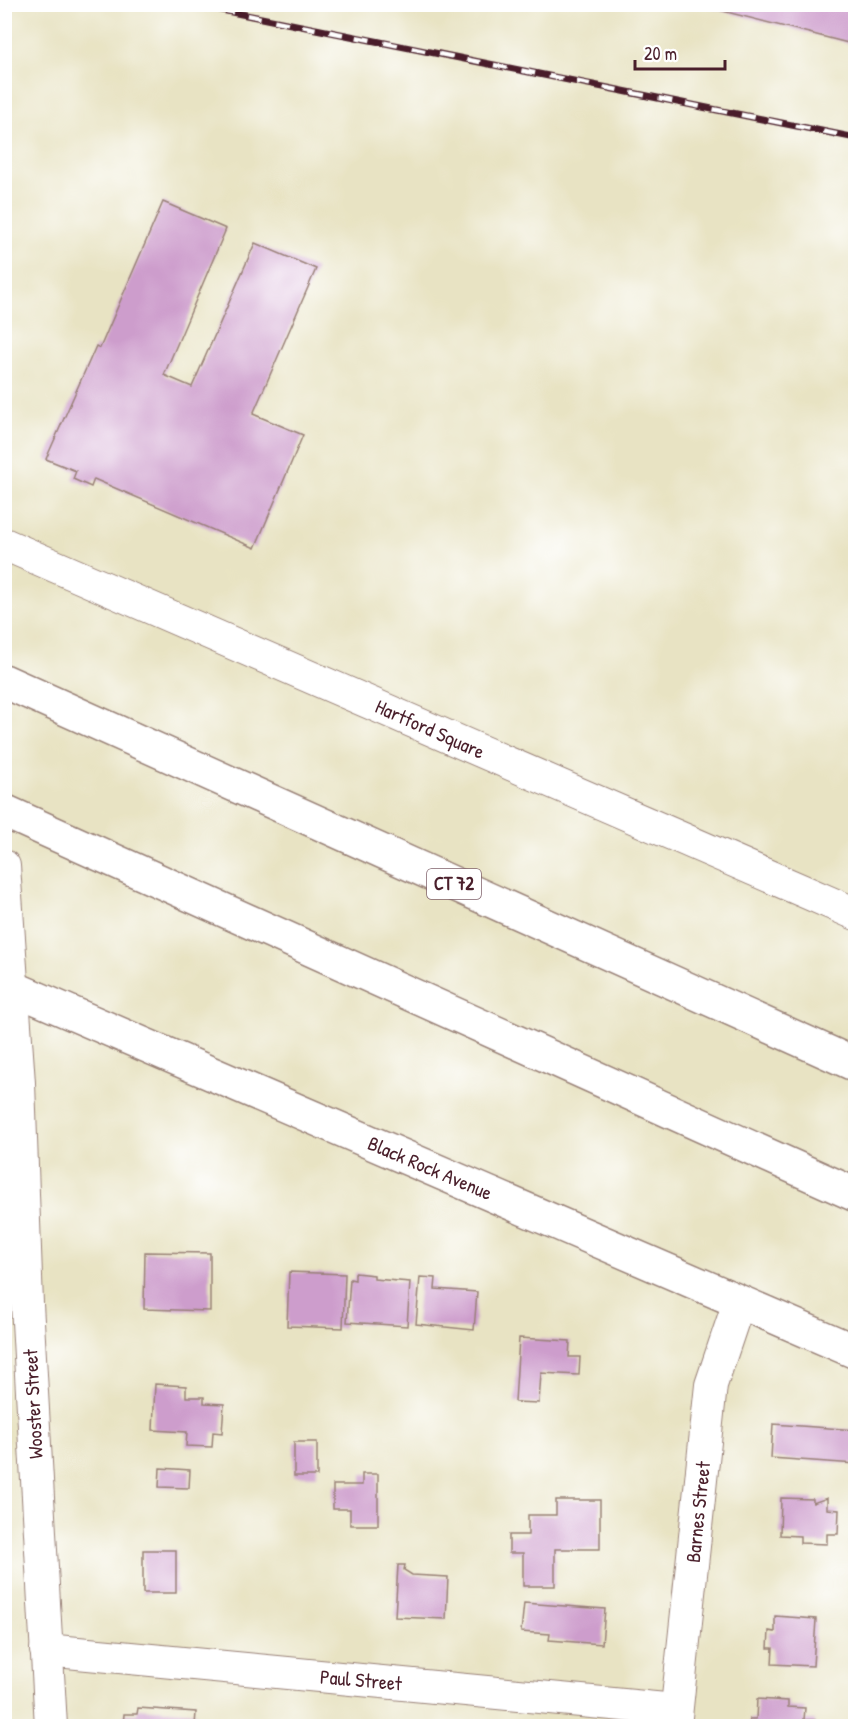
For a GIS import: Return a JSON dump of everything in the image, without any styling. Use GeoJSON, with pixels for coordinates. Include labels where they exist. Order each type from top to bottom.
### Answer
{"type":"FeatureCollection","features":[{"type":"Feature","properties":{"kind":"main road","name":"CT 72"},"geometry":{"type":"LineString","coordinates":[[4,681],[855,1065]]}},
{"type":"Feature","properties":{"kind":"main road"},"geometry":{"type":"LineString","coordinates":[[4,812],[855,1195]]}},
{"type":"Feature","properties":{"kind":"main road","name":"Black Rock Avenue"},"geometry":{"type":"LineString","coordinates":[[8,986],[855,1352]]}},
{"type":"Feature","properties":{"kind":"street","name":"Hartford Square"},"geometry":{"type":"LineString","coordinates":[[4,544],[855,914]]}},
{"type":"Feature","properties":{"kind":"street","name":"Wooster Street"},"geometry":{"type":"LineString","coordinates":[[4,866],[8,986],[19,1083],[16,1305],[51,1726]]}},
{"type":"Feature","properties":{"kind":"street","name":"Barnes Street"},"geometry":{"type":"LineString","coordinates":[[676,1718],[711,1385],[739,1302]]}},
{"type":"Feature","properties":{"kind":"street","name":"Paul Street"},"geometry":{"type":"LineString","coordinates":[[46,1650],[676,1718]]}},
{"type":"Feature","properties":{"kind":"building"},"geometry":{"type":"Polygon","coordinates":[[[856,4],[856,45],[699,5],[856,4]]]}},
{"type":"Feature","properties":{"kind":"building"},"geometry":{"type":"Polygon","coordinates":[[[163,202],[226,229],[164,375],[192,387],[255,243],[316,269],[253,414],[303,435],[255,548],[94,479],[91,487],[73,479],[76,471],[46,459],[96,346],[100,348],[163,202]]]}},
{"type":"Feature","properties":{"kind":"building"},"geometry":{"type":"Polygon","coordinates":[[[145,1252],[210,1253],[210,1311],[144,1309],[145,1252]]]}},
{"type":"Feature","properties":{"kind":"building"},"geometry":{"type":"Polygon","coordinates":[[[289,1272],[345,1274],[343,1328],[287,1326],[289,1272]]]}},
{"type":"Feature","properties":{"kind":"building"},"geometry":{"type":"Polygon","coordinates":[[[355,1273],[374,1275],[374,1279],[410,1282],[407,1326],[347,1322],[350,1279],[355,1280],[355,1273]]]}},
{"type":"Feature","properties":{"kind":"building"},"geometry":{"type":"Polygon","coordinates":[[[420,1277],[436,1278],[435,1289],[477,1292],[474,1330],[416,1324],[420,1277]]]}},
{"type":"Feature","properties":{"kind":"building"},"geometry":{"type":"Polygon","coordinates":[[[519,1338],[570,1341],[569,1357],[580,1357],[579,1375],[541,1373],[539,1403],[515,1402],[519,1338]]]}},
{"type":"Feature","properties":{"kind":"building"},"geometry":{"type":"Polygon","coordinates":[[[155,1384],[186,1386],[186,1397],[204,1397],[204,1403],[224,1404],[222,1433],[213,1432],[212,1447],[186,1446],[187,1432],[153,1430],[155,1384]]]}},
{"type":"Feature","properties":{"kind":"building"},"geometry":{"type":"Polygon","coordinates":[[[773,1424],[856,1430],[856,1464],[771,1458],[773,1424]]]}},
{"type":"Feature","properties":{"kind":"building"},"geometry":{"type":"Polygon","coordinates":[[[294,1442],[317,1442],[317,1476],[294,1476],[294,1442]]]}},
{"type":"Feature","properties":{"kind":"building"},"geometry":{"type":"Polygon","coordinates":[[[160,1468],[190,1470],[189,1488],[159,1487],[160,1468]]]}},
{"type":"Feature","properties":{"kind":"building"},"geometry":{"type":"Polygon","coordinates":[[[362,1474],[378,1474],[378,1525],[350,1525],[350,1509],[333,1509],[333,1485],[362,1485],[362,1474]]]}},
{"type":"Feature","properties":{"kind":"building"},"geometry":{"type":"Polygon","coordinates":[[[781,1498],[813,1499],[813,1503],[827,1498],[827,1509],[839,1510],[838,1534],[827,1534],[827,1544],[800,1543],[800,1536],[780,1535],[781,1498]]]}},
{"type":"Feature","properties":{"kind":"building"},"geometry":{"type":"Polygon","coordinates":[[[556,1500],[600,1500],[600,1549],[555,1549],[555,1586],[523,1586],[523,1553],[509,1553],[509,1535],[528,1535],[528,1515],[556,1515],[556,1500]]]}},
{"type":"Feature","properties":{"kind":"building"},"geometry":{"type":"Polygon","coordinates":[[[143,1550],[176,1550],[176,1593],[143,1593],[143,1550]]]}},
{"type":"Feature","properties":{"kind":"building"},"geometry":{"type":"Polygon","coordinates":[[[398,1565],[405,1565],[404,1570],[412,1575],[448,1577],[446,1619],[395,1617],[398,1565]]]}},
{"type":"Feature","properties":{"kind":"building"},"geometry":{"type":"Polygon","coordinates":[[[524,1603],[605,1609],[602,1644],[549,1640],[550,1634],[521,1632],[524,1603]]]}},
{"type":"Feature","properties":{"kind":"building"},"geometry":{"type":"Polygon","coordinates":[[[775,1616],[816,1619],[813,1666],[772,1664],[773,1648],[768,1648],[769,1631],[775,1632],[775,1616]]]}},
{"type":"Feature","properties":{"kind":"building"},"geometry":{"type":"Polygon","coordinates":[[[757,1699],[788,1701],[788,1707],[805,1708],[804,1720],[815,1720],[815,1726],[749,1726],[750,1719],[756,1719],[757,1699]]]}},
{"type":"Feature","properties":{"kind":"building"},"geometry":{"type":"Polygon","coordinates":[[[138,1708],[196,1712],[195,1726],[123,1726],[124,1714],[137,1714],[138,1708]]]}},
{"type":"Feature","properties":{"kind":"railway"},"geometry":{"type":"LineString","coordinates":[[192,4],[856,138]]}}]}
